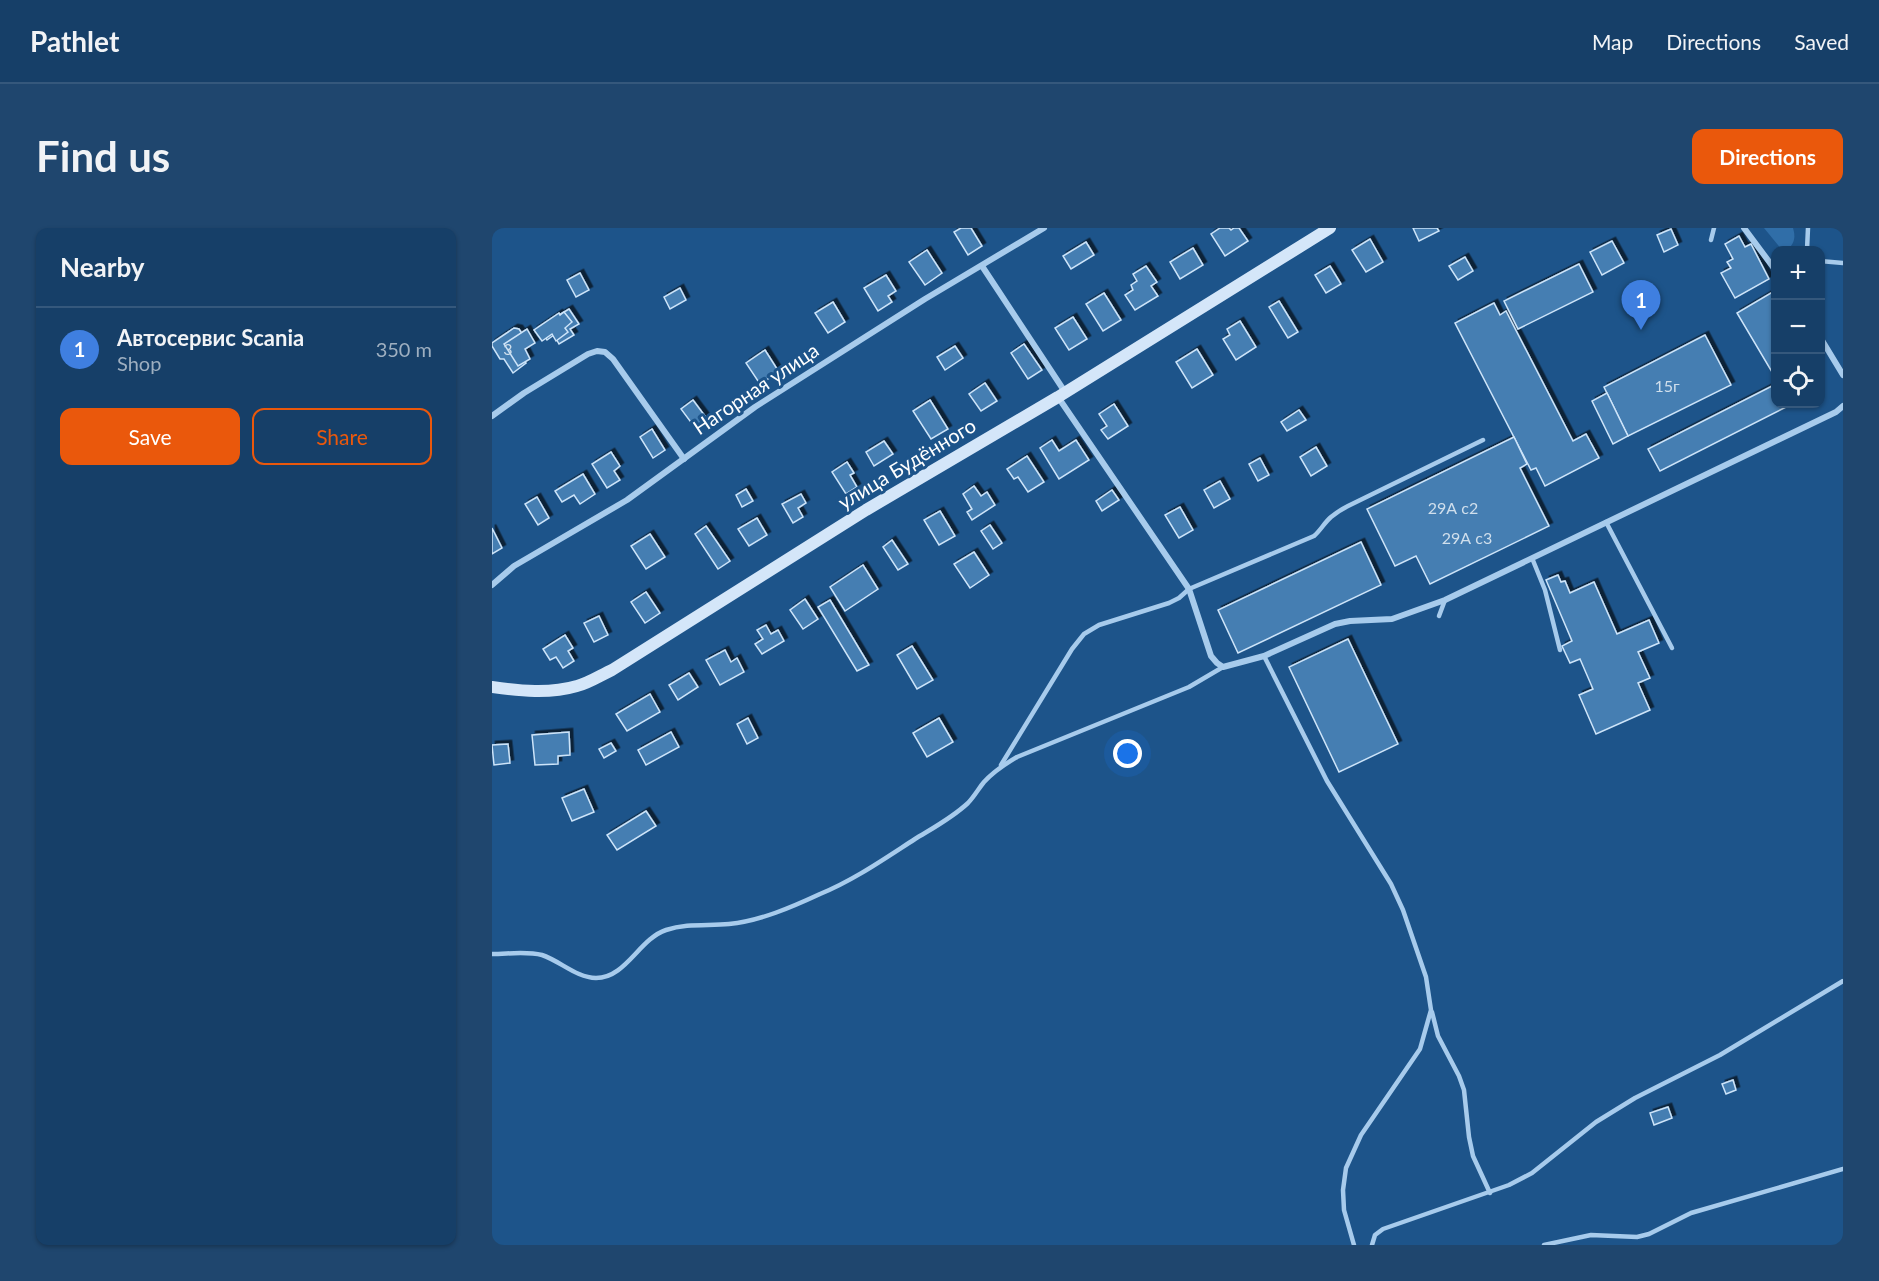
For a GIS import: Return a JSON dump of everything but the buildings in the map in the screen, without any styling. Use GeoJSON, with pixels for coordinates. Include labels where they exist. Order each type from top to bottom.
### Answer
{"type":"FeatureCollection","features":[{"type":"Feature","properties":{"kind":"main road","name":"улица Будённого"},"geometry":{"type":"LineString","coordinates":[[492,687],[548,691],[578,686],[612,670],[866,510],[1062,395],[1316,232],[1330,228]]}},
{"type":"Feature","properties":{"kind":"street","name":"Нагорная улица"},"geometry":{"type":"LineString","coordinates":[[492,585],[514,566],[627,500],[755,406],[925,299],[1044,228]]}},
{"type":"Feature","properties":{"kind":"street"},"geometry":{"type":"LineString","coordinates":[[1744,228],[1771,264]]}},
{"type":"Feature","properties":{"kind":"street"},"geometry":{"type":"LineString","coordinates":[[982,266],[1062,395],[1189,589],[1211,656],[1223,667],[1264,656],[1335,624],[1392,619],[1445,600],[1836,412],[1843,406]]}},
{"type":"Feature","properties":{"kind":"street"},"geometry":{"type":"LineString","coordinates":[[1825,344],[1843,375]]}},
{"type":"Feature","properties":{"kind":"street"},"geometry":{"type":"LineString","coordinates":[[492,416],[524,393],[588,354],[597,351],[604,352],[613,359],[626,376],[684,459]]}},
{"type":"Feature","properties":{"kind":"lane"},"geometry":{"type":"LineString","coordinates":[[1711,240],[1714,228]]}},
{"type":"Feature","properties":{"kind":"lane"},"geometry":{"type":"LineString","coordinates":[[1807,246],[1808,228]]}},
{"type":"Feature","properties":{"kind":"lane"},"geometry":{"type":"LineString","coordinates":[[1825,261],[1843,263]]}},
{"type":"Feature","properties":{"kind":"lane"},"geometry":{"type":"LineString","coordinates":[[1001,767],[1072,649],[1084,634],[1098,625],[1169,603],[1189,589],[1314,536],[1332,516],[1348,506],[1483,440]]}},
{"type":"Feature","properties":{"kind":"lane"},"geometry":{"type":"LineString","coordinates":[[1606,522],[1672,648]]}},
{"type":"Feature","properties":{"kind":"lane"},"geometry":{"type":"LineString","coordinates":[[1532,558],[1545,590],[1560,650]]}},
{"type":"Feature","properties":{"kind":"lane"},"geometry":{"type":"LineString","coordinates":[[1439,616],[1445,600]]}},
{"type":"Feature","properties":{"kind":"lane"},"geometry":{"type":"LineString","coordinates":[[1264,656],[1327,781],[1400,901],[1426,977],[1438,1036],[1464,1090],[1473,1156],[1490,1193]]}},
{"type":"Feature","properties":{"kind":"lane"},"geometry":{"type":"LineString","coordinates":[[492,954],[531,953],[544,956],[585,976],[597,978],[609,975],[628,963],[640,947],[655,935],[666,930],[684,926],[727,924],[761,917],[821,894],[860,874],[955,813],[968,803],[986,780],[1017,757],[1189,687],[1223,667]]}},
{"type":"Feature","properties":{"kind":"lane"},"geometry":{"type":"LineString","coordinates":[[1372,1245],[1375,1235],[1383,1229],[1490,1193],[1532,1173],[1596,1122],[1635,1098],[1720,1055],[1843,981]]}},
{"type":"Feature","properties":{"kind":"lane"},"geometry":{"type":"LineString","coordinates":[[1354,1245],[1344,1210],[1343,1190],[1346,1168],[1361,1135],[1420,1049],[1431,1010]]}},
{"type":"Feature","properties":{"kind":"lane"},"geometry":{"type":"LineString","coordinates":[[1544,1245],[1592,1235],[1637,1237],[1649,1234],[1690,1213],[1843,1169]]}},
{"type":"Feature","properties":{"kind":"shaded area"},"geometry":{"type":"Polygon","coordinates":[[[1764,228],[1793,228],[1793,243],[1790,246],[1779,246],[1764,228]]]}},
{"type":"Feature","properties":{"kind":"place","name":"Автосервис Scania"},"geometry":{"type":"Point","coordinates":[1641,330]}}]}
